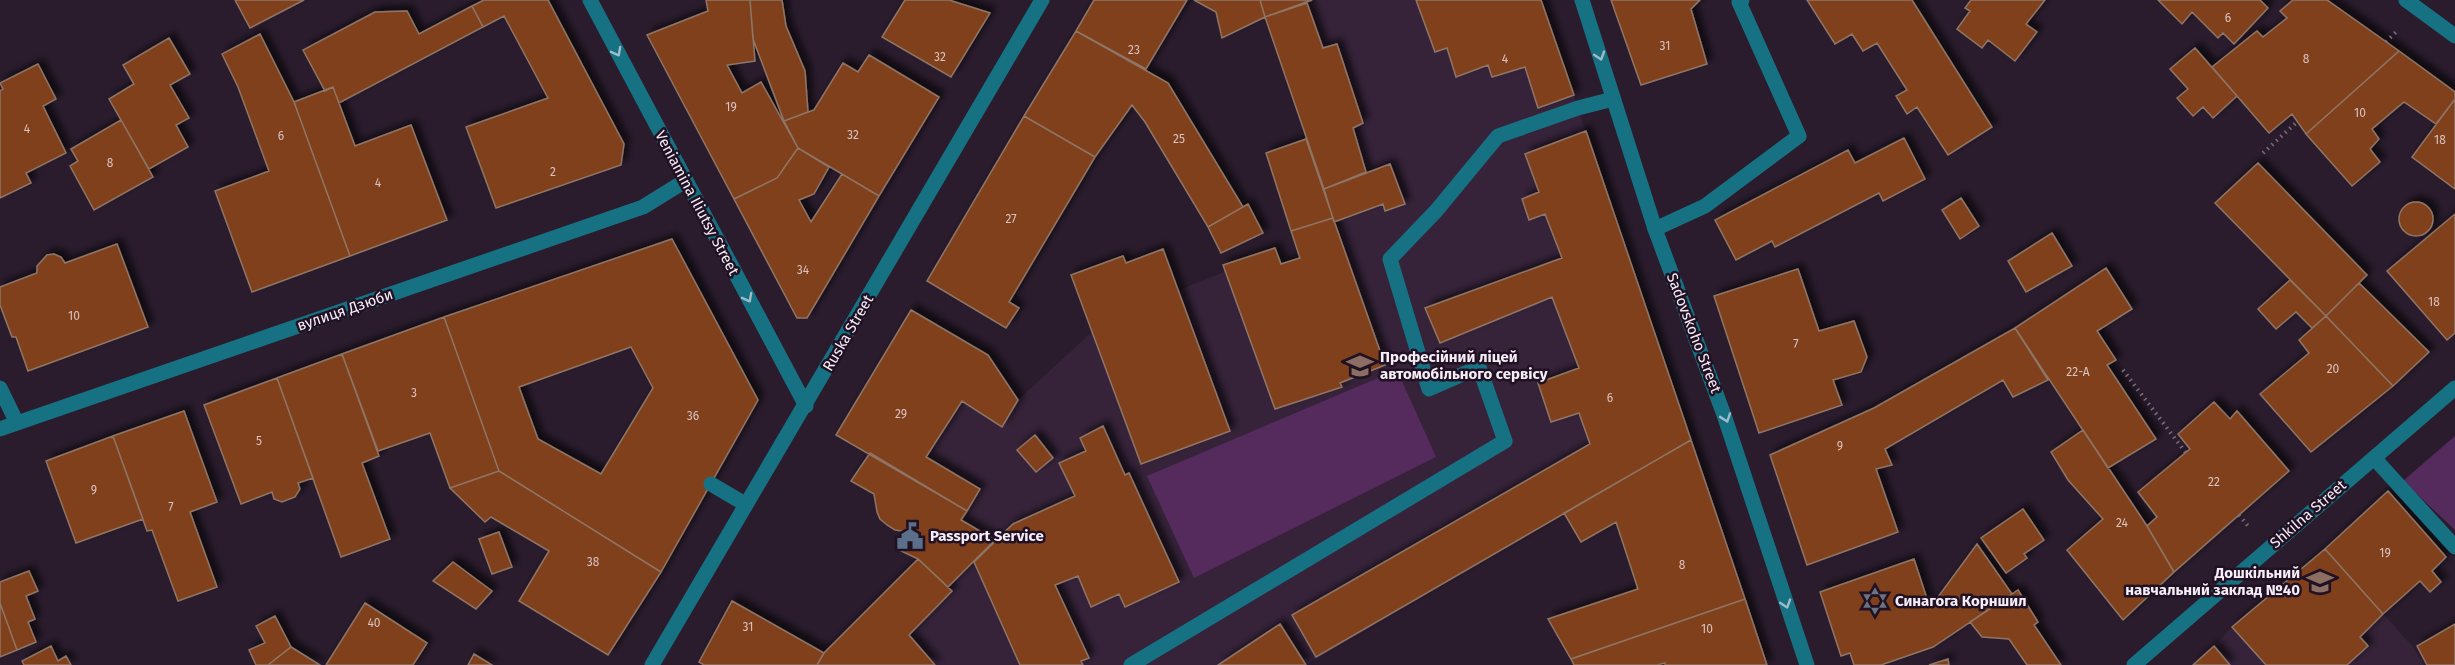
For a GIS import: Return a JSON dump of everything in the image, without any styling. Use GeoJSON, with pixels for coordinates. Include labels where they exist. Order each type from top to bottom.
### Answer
{"type":"FeatureCollection","features":[{"type":"Feature","properties":{"kind":"street","name":"Veniamina Iliutsy Street"},"geometry":{"type":"LineString","coordinates":[[590,0],[806,406]]}},
{"type":"Feature","properties":{"kind":"street","name":"Ruska Street"},"geometry":{"type":"LineString","coordinates":[[652,665],[745,504],[806,406],[1042,0]]}},
{"type":"Feature","properties":{"kind":"street","name":"Sadovskoho Street"},"geometry":{"type":"LineString","coordinates":[[1582,0],[1655,229],[1724,415],[1807,665]]}},
{"type":"Feature","properties":{"kind":"street"},"geometry":{"type":"LineString","coordinates":[[1655,229],[1705,206],[1799,136],[1739,2],[1742,0]]}},
{"type":"Feature","properties":{"kind":"street"},"geometry":{"type":"LineString","coordinates":[[2406,0],[2455,36]]}},
{"type":"Feature","properties":{"kind":"street"},"geometry":{"type":"LineString","coordinates":[[1131,665],[1505,441],[1479,367],[1428,389],[1390,259],[1436,211],[1498,136],[1578,108],[1613,99]]}},
{"type":"Feature","properties":{"kind":"street","name":"вулиця Дзюби"},"geometry":{"type":"LineString","coordinates":[[0,429],[643,207],[685,181]]}},
{"type":"Feature","properties":{"kind":"street"},"geometry":{"type":"LineString","coordinates":[[0,388],[17,423]]}},
{"type":"Feature","properties":{"kind":"street","name":"Shkilna Street"},"geometry":{"type":"LineString","coordinates":[[2134,665],[2455,388]]}},
{"type":"Feature","properties":{"kind":"street"},"geometry":{"type":"LineString","coordinates":[[2374,458],[2455,547]]}},
{"type":"Feature","properties":{"kind":"street"},"geometry":{"type":"LineString","coordinates":[[711,484],[745,504]]}},
{"type":"Feature","properties":{"kind":"path"},"geometry":{"type":"LineString","coordinates":[[2263,153],[2297,122]]}},
{"type":"Feature","properties":{"kind":"path"},"geometry":{"type":"LineString","coordinates":[[2123,370],[2186,453]]}},
{"type":"Feature","properties":{"kind":"shaded area","name":"Професійний ліцей автомобільного сервісу"},"geometry":{"type":"Polygon","coordinates":[[[1312,0],[1541,0],[1691,440],[1306,665],[817,665],[824,653],[918,559],[948,587],[995,540],[961,520],[980,489],[926,457],[962,401],[1002,427],[1018,400],[1092,332],[1071,275],[1123,256],[1126,263],[1163,249],[1179,290],[1224,272],[1223,265],[1275,248],[1281,264],[1300,258],[1333,218],[1265,17],[1312,0]]]}},
{"type":"Feature","properties":{"kind":"shaded area"},"geometry":{"type":"Polygon","coordinates":[[[1397,370],[1436,457],[1194,578],[1147,476],[1397,370]]]}},
{"type":"Feature","properties":{"kind":"shaded area"},"geometry":{"type":"Polygon","coordinates":[[[2455,436],[2455,530],[2403,481],[2455,436]]]}},
{"type":"Feature","properties":{"kind":"shaded area","name":"Дошкільний навчальний заклад №40"},"geometry":{"type":"Polygon","coordinates":[[[2325,549],[2413,647],[2424,665],[2230,665],[2214,646],[2232,627],[2325,549]]]}},
{"type":"Feature","properties":{"kind":"building"},"geometry":{"type":"Polygon","coordinates":[[[235,0],[304,0],[250,28],[235,0]]]}},
{"type":"Feature","properties":{"kind":"building"},"geometry":{"type":"Polygon","coordinates":[[[484,0],[548,0],[624,144],[621,165],[496,208],[466,127],[548,98],[504,16],[483,27],[472,6],[484,0]]]}},
{"type":"Feature","properties":{"kind":"building"},"geometry":{"type":"Polygon","coordinates":[[[706,0],[750,0],[755,61],[727,65],[742,93],[761,82],[798,148],[777,178],[734,199],[647,35],[708,11],[706,0]]]}},
{"type":"Feature","properties":{"kind":"building"},"geometry":{"type":"Polygon","coordinates":[[[750,0],[782,0],[786,26],[805,71],[808,112],[784,121],[753,39],[750,0]]]}},
{"type":"Feature","properties":{"kind":"building"},"geometry":{"type":"Polygon","coordinates":[[[905,0],[949,0],[990,13],[951,77],[882,37],[905,0]]]}},
{"type":"Feature","properties":{"kind":"building"},"geometry":{"type":"Polygon","coordinates":[[[1094,0],[1187,0],[1146,69],[1076,31],[1094,0]]]}},
{"type":"Feature","properties":{"kind":"building"},"geometry":{"type":"Polygon","coordinates":[[[1194,0],[1260,0],[1265,17],[1222,38],[1216,12],[1194,0]]]}},
{"type":"Feature","properties":{"kind":"building"},"geometry":{"type":"Polygon","coordinates":[[[1260,0],[1312,0],[1265,17],[1260,0]]]}},
{"type":"Feature","properties":{"kind":"building"},"geometry":{"type":"Polygon","coordinates":[[[1416,0],[1541,0],[1574,95],[1538,108],[1525,67],[1492,77],[1488,65],[1456,77],[1447,48],[1435,52],[1416,0]]]}},
{"type":"Feature","properties":{"kind":"building"},"geometry":{"type":"Polygon","coordinates":[[[1611,0],[1700,0],[1691,9],[1707,64],[1641,85],[1611,0]]]}},
{"type":"Feature","properties":{"kind":"building"},"geometry":{"type":"Polygon","coordinates":[[[1807,0],[1912,0],[1992,127],[1948,155],[1917,107],[1907,114],[1896,96],[1907,90],[1877,43],[1863,51],[1852,34],[1835,44],[1807,0]]]}},
{"type":"Feature","properties":{"kind":"building"},"geometry":{"type":"Polygon","coordinates":[[[1971,0],[2045,0],[2026,24],[2037,32],[2015,61],[1988,40],[1982,48],[1957,29],[1970,11],[1965,8],[1971,0]]]}},
{"type":"Feature","properties":{"kind":"building"},"geometry":{"type":"Polygon","coordinates":[[[2158,0],[2260,0],[2268,8],[2234,44],[2223,33],[2218,38],[2192,12],[2182,24],[2158,0]]]}},
{"type":"Feature","properties":{"kind":"building"},"geometry":{"type":"Polygon","coordinates":[[[2293,0],[2327,0],[2399,51],[2306,134],[2292,114],[2269,133],[2212,67],[2257,31],[2263,37],[2287,18],[2280,11],[2293,0]]]}},
{"type":"Feature","properties":{"kind":"building"},"geometry":{"type":"Polygon","coordinates":[[[1307,3],[1323,48],[1337,44],[1363,123],[1353,128],[1366,172],[1324,189],[1265,17],[1307,3]]]}},
{"type":"Feature","properties":{"kind":"building"},"geometry":{"type":"Polygon","coordinates":[[[472,6],[483,27],[339,103],[333,87],[325,91],[303,50],[375,12],[407,11],[419,34],[472,6]]]}},
{"type":"Feature","properties":{"kind":"building"},"geometry":{"type":"Polygon","coordinates":[[[1076,31],[1168,83],[1243,207],[1208,227],[1145,122],[1132,105],[1095,157],[1024,116],[1076,31]]]}},
{"type":"Feature","properties":{"kind":"building"},"geometry":{"type":"Polygon","coordinates":[[[260,34],[294,102],[350,256],[252,292],[215,191],[269,171],[238,87],[222,54],[260,34]]]}},
{"type":"Feature","properties":{"kind":"building"},"geometry":{"type":"Polygon","coordinates":[[[169,38],[190,74],[170,85],[189,118],[176,125],[188,147],[149,169],[109,99],[134,84],[123,65],[169,38]]]}},
{"type":"Feature","properties":{"kind":"building"},"geometry":{"type":"Polygon","coordinates":[[[2195,48],[2237,96],[2213,118],[2203,107],[2193,116],[2177,98],[2188,89],[2170,69],[2195,48]]]}},
{"type":"Feature","properties":{"kind":"building"},"geometry":{"type":"Polygon","coordinates":[[[2399,51],[2455,92],[2455,99],[2436,124],[2404,102],[2372,129],[2379,139],[2370,149],[2380,162],[2352,186],[2306,134],[2399,51]]]}},
{"type":"Feature","properties":{"kind":"building"},"geometry":{"type":"Polygon","coordinates":[[[869,55],[939,97],[879,196],[798,148],[784,121],[814,110],[843,63],[858,72],[869,55]]]}},
{"type":"Feature","properties":{"kind":"building"},"geometry":{"type":"Polygon","coordinates":[[[38,64],[56,99],[43,106],[66,153],[26,173],[31,183],[0,198],[0,91],[3,89],[0,83],[38,64]]]}},
{"type":"Feature","properties":{"kind":"building"},"geometry":{"type":"Polygon","coordinates":[[[333,87],[355,146],[411,125],[447,220],[350,256],[294,102],[333,87]]]}},
{"type":"Feature","properties":{"kind":"building"},"geometry":{"type":"Polygon","coordinates":[[[2455,99],[2455,189],[2412,157],[2455,99]]]}},
{"type":"Feature","properties":{"kind":"building"},"geometry":{"type":"Polygon","coordinates":[[[1024,116],[1095,157],[1009,302],[1019,308],[1006,328],[927,281],[1024,116]]]}},
{"type":"Feature","properties":{"kind":"building"},"geometry":{"type":"Polygon","coordinates":[[[121,120],[153,177],[94,210],[70,166],[78,161],[71,149],[121,120]]]}},
{"type":"Feature","properties":{"kind":"building"},"geometry":{"type":"Polygon","coordinates":[[[1586,131],[1691,440],[1316,657],[1292,615],[1590,444],[1579,413],[1551,422],[1538,383],[1579,368],[1552,297],[1440,343],[1425,308],[1562,258],[1545,214],[1529,220],[1522,199],[1539,192],[1525,154],[1586,131]]]}},
{"type":"Feature","properties":{"kind":"building"},"geometry":{"type":"Polygon","coordinates":[[[1904,138],[1925,179],[1883,201],[1879,193],[1775,247],[1772,241],[1736,260],[1715,220],[1848,150],[1855,163],[1904,138]]]}},
{"type":"Feature","properties":{"kind":"building"},"geometry":{"type":"Polygon","coordinates":[[[1306,139],[1333,218],[1291,231],[1266,153],[1306,139]]]}},
{"type":"Feature","properties":{"kind":"building"},"geometry":{"type":"Polygon","coordinates":[[[798,148],[829,167],[814,194],[799,200],[811,222],[842,174],[879,196],[807,318],[797,318],[734,199],[777,178],[798,148]]]}},
{"type":"Feature","properties":{"kind":"building"},"geometry":{"type":"Polygon","coordinates":[[[2258,163],[2367,275],[2326,316],[2215,203],[2258,163]]]}},
{"type":"Feature","properties":{"kind":"building"},"geometry":{"type":"Polygon","coordinates":[[[1390,164],[1405,204],[1385,211],[1383,204],[1334,222],[1324,189],[1390,164]]]}},
{"type":"Feature","properties":{"kind":"building"},"geometry":{"type":"Polygon","coordinates":[[[1961,198],[1979,226],[1960,239],[1942,210],[1961,198]]]}},
{"type":"Feature","properties":{"kind":"building"},"geometry":{"type":"Polygon","coordinates":[[[2416,202],[2428,207],[2433,219],[2428,231],[2416,236],[2404,231],[2399,219],[2404,207],[2416,202]]]}},
{"type":"Feature","properties":{"kind":"building"},"geometry":{"type":"Polygon","coordinates":[[[1248,204],[1263,233],[1221,253],[1208,227],[1248,204]]]}},
{"type":"Feature","properties":{"kind":"building"},"geometry":{"type":"Polygon","coordinates":[[[2455,214],[2455,333],[2447,340],[2387,271],[2455,214]]]}},
{"type":"Feature","properties":{"kind":"building"},"geometry":{"type":"Polygon","coordinates":[[[1333,218],[1385,365],[1340,383],[1342,387],[1275,409],[1223,265],[1275,248],[1281,264],[1300,258],[1291,231],[1333,218]]]}},
{"type":"Feature","properties":{"kind":"building"},"geometry":{"type":"Polygon","coordinates":[[[2052,233],[2072,266],[2026,292],[2008,261],[2052,233]]]}},
{"type":"Feature","properties":{"kind":"building"},"geometry":{"type":"Polygon","coordinates":[[[672,239],[758,400],[661,572],[499,471],[444,317],[672,239]],[[631,347],[519,387],[538,439],[601,474],[653,388],[631,347]]]}},
{"type":"Feature","properties":{"kind":"building"},"geometry":{"type":"Polygon","coordinates":[[[117,244],[148,327],[28,371],[16,337],[12,337],[0,305],[0,287],[37,273],[37,266],[47,255],[54,254],[61,257],[65,263],[117,244]]]}},
{"type":"Feature","properties":{"kind":"building"},"geometry":{"type":"Polygon","coordinates":[[[1163,249],[1230,431],[1141,464],[1071,275],[1123,256],[1126,263],[1163,249]]]}},
{"type":"Feature","properties":{"kind":"building"},"geometry":{"type":"Polygon","coordinates":[[[2106,268],[2132,309],[2097,331],[2116,360],[2107,365],[2156,439],[2108,468],[2015,328],[2106,268]]]}},
{"type":"Feature","properties":{"kind":"building"},"geometry":{"type":"Polygon","coordinates":[[[1798,269],[1819,331],[1854,321],[1867,357],[1861,372],[1833,380],[1842,405],[1759,433],[1714,296],[1798,269]]]}},
{"type":"Feature","properties":{"kind":"building"},"geometry":{"type":"Polygon","coordinates":[[[2290,280],[2326,316],[2312,328],[2296,312],[2276,329],[2258,309],[2290,280]]]}},
{"type":"Feature","properties":{"kind":"building"},"geometry":{"type":"Polygon","coordinates":[[[2359,283],[2429,352],[2393,386],[2326,316],[2359,283]]]}},
{"type":"Feature","properties":{"kind":"building"},"geometry":{"type":"Polygon","coordinates":[[[911,310],[988,355],[1018,400],[1002,427],[962,401],[926,457],[980,489],[967,511],[836,435],[911,310]]]}},
{"type":"Feature","properties":{"kind":"building"},"geometry":{"type":"Polygon","coordinates":[[[2326,316],[2393,386],[2311,452],[2260,394],[2309,353],[2299,340],[2326,316]]]}},
{"type":"Feature","properties":{"kind":"building"},"geometry":{"type":"Polygon","coordinates":[[[444,317],[499,471],[450,488],[430,433],[378,451],[342,354],[444,317]]]}},
{"type":"Feature","properties":{"kind":"building"},"geometry":{"type":"Polygon","coordinates":[[[2015,328],[2048,380],[2013,397],[2003,380],[1885,449],[1892,465],[1876,469],[1898,532],[1807,565],[1770,455],[1874,408],[2015,328]]]}},
{"type":"Feature","properties":{"kind":"building"},"geometry":{"type":"Polygon","coordinates":[[[342,354],[379,456],[362,463],[390,539],[341,557],[277,378],[342,354]]]}},
{"type":"Feature","properties":{"kind":"building"},"geometry":{"type":"Polygon","coordinates":[[[277,378],[313,478],[298,483],[300,489],[295,497],[282,502],[274,499],[272,492],[241,504],[204,405],[277,378]]]}},
{"type":"Feature","properties":{"kind":"building"},"geometry":{"type":"Polygon","coordinates":[[[2214,402],[2230,419],[2237,411],[2289,471],[2174,572],[2147,526],[2157,517],[2138,492],[2190,449],[2178,434],[2214,402]]]}},
{"type":"Feature","properties":{"kind":"building"},"geometry":{"type":"Polygon","coordinates":[[[184,411],[217,502],[190,512],[217,587],[178,601],[152,530],[147,531],[113,436],[184,411]]]}},
{"type":"Feature","properties":{"kind":"building"},"geometry":{"type":"Polygon","coordinates":[[[1103,426],[1125,475],[1129,473],[1179,582],[1125,607],[1119,594],[1091,607],[1078,576],[1055,585],[1089,658],[1081,661],[1083,665],[1020,665],[974,562],[1013,524],[1075,496],[1059,463],[1086,451],[1080,438],[1103,426]]]}},
{"type":"Feature","properties":{"kind":"building"},"geometry":{"type":"Polygon","coordinates":[[[2083,430],[2147,526],[2174,572],[2123,620],[2067,550],[2103,519],[2068,480],[2051,452],[2083,430]]]}},
{"type":"Feature","properties":{"kind":"building"},"geometry":{"type":"Polygon","coordinates":[[[1035,435],[1053,458],[1036,472],[1017,450],[1035,435]]]}},
{"type":"Feature","properties":{"kind":"building"},"geometry":{"type":"Polygon","coordinates":[[[113,436],[143,519],[76,543],[46,461],[113,436]]]}},
{"type":"Feature","properties":{"kind":"building"},"geometry":{"type":"Polygon","coordinates":[[[1691,440],[1745,599],[1571,659],[1548,619],[1638,589],[1616,522],[1581,542],[1564,513],[1691,440]]]}},
{"type":"Feature","properties":{"kind":"building"},"geometry":{"type":"Polygon","coordinates":[[[870,453],[967,511],[961,520],[995,540],[948,587],[918,559],[901,551],[909,532],[895,530],[880,519],[874,494],[851,481],[870,453]]]}},
{"type":"Feature","properties":{"kind":"building"},"geometry":{"type":"Polygon","coordinates":[[[499,471],[661,572],[608,655],[519,601],[549,551],[491,517],[485,522],[450,488],[499,471]]]}},
{"type":"Feature","properties":{"kind":"building"},"geometry":{"type":"Polygon","coordinates":[[[2388,491],[2446,557],[2432,571],[2441,582],[2430,592],[2420,581],[2383,614],[2325,549],[2388,491]]]}},
{"type":"Feature","properties":{"kind":"building"},"geometry":{"type":"Polygon","coordinates":[[[2023,509],[2044,540],[2024,554],[2027,558],[2006,573],[1981,538],[2023,509]]]}},
{"type":"Feature","properties":{"kind":"building"},"geometry":{"type":"Polygon","coordinates":[[[499,532],[512,567],[492,574],[479,539],[499,532]]]}},
{"type":"Feature","properties":{"kind":"building","name":"Синагога Корншил"},"geometry":{"type":"Polygon","coordinates":[[[1977,544],[2012,594],[1933,647],[1881,665],[1854,665],[1850,653],[1841,656],[1820,592],[1914,559],[1930,608],[1977,544]]]}},
{"type":"Feature","properties":{"kind":"building","name":"Дошкільний навчальний заклад №40"},"geometry":{"type":"Polygon","coordinates":[[[2325,549],[2383,614],[2360,637],[2368,646],[2347,665],[2266,665],[2232,627],[2325,549]]]}},
{"type":"Feature","properties":{"kind":"building"},"geometry":{"type":"Polygon","coordinates":[[[918,559],[952,591],[909,635],[935,665],[817,665],[824,653],[918,559]]]}},
{"type":"Feature","properties":{"kind":"building"},"geometry":{"type":"Polygon","coordinates":[[[453,562],[492,591],[476,609],[433,581],[453,562]]]}},
{"type":"Feature","properties":{"kind":"building"},"geometry":{"type":"Polygon","coordinates":[[[29,571],[38,591],[26,596],[35,619],[28,622],[36,642],[17,650],[0,603],[0,582],[29,571]]]}},
{"type":"Feature","properties":{"kind":"building"},"geometry":{"type":"Polygon","coordinates":[[[2018,590],[2038,622],[2034,625],[2061,665],[2027,665],[2009,639],[1982,637],[1970,622],[2018,590]]]}},
{"type":"Feature","properties":{"kind":"building"},"geometry":{"type":"Polygon","coordinates":[[[1745,599],[1767,665],[1665,665],[1665,663],[1657,665],[1574,665],[1571,659],[1745,599]]]}},
{"type":"Feature","properties":{"kind":"building"},"geometry":{"type":"Polygon","coordinates":[[[732,601],[824,653],[817,665],[704,665],[699,662],[732,601]]]}},
{"type":"Feature","properties":{"kind":"building"},"geometry":{"type":"Polygon","coordinates":[[[0,603],[17,650],[0,657],[0,603]]]}},
{"type":"Feature","properties":{"kind":"building"},"geometry":{"type":"Polygon","coordinates":[[[365,603],[427,643],[413,665],[326,665],[365,603]]]}},
{"type":"Feature","properties":{"kind":"building"},"geometry":{"type":"Polygon","coordinates":[[[275,616],[291,647],[268,665],[256,665],[249,650],[265,643],[256,626],[275,616]]]}},
{"type":"Feature","properties":{"kind":"building"},"geometry":{"type":"Polygon","coordinates":[[[1280,624],[1306,665],[1218,665],[1280,624]]]}},
{"type":"Feature","properties":{"kind":"building"},"geometry":{"type":"Polygon","coordinates":[[[2455,624],[2455,665],[2427,665],[2417,646],[2455,624]]]}},
{"type":"Feature","properties":{"kind":"building"},"geometry":{"type":"Polygon","coordinates":[[[51,646],[58,661],[66,656],[71,665],[24,665],[22,661],[51,646]]]}},
{"type":"Feature","properties":{"kind":"building"},"geometry":{"type":"Polygon","coordinates":[[[2214,646],[2230,665],[2193,665],[2214,646]]]}},
{"type":"Feature","properties":{"kind":"building"},"geometry":{"type":"Polygon","coordinates":[[[291,647],[320,665],[268,665],[291,647]]]}},
{"type":"Feature","properties":{"kind":"building"},"geometry":{"type":"Polygon","coordinates":[[[474,654],[492,665],[468,665],[474,654]]]}},
{"type":"Feature","properties":{"kind":"building"},"geometry":{"type":"Polygon","coordinates":[[[1948,659],[1949,665],[1929,665],[1948,659]]]}},
{"type":"Feature","properties":{"kind":"place","name":"Професійний ліцей автомобільного сервісу"},"geometry":{"type":"Point","coordinates":[1360,366]}},
{"type":"Feature","properties":{"kind":"place","name":"Passport Service"},"geometry":{"type":"Point","coordinates":[910,536]}},
{"type":"Feature","properties":{"kind":"place","name":"Дошкільний навчальний заклад №40"},"geometry":{"type":"Point","coordinates":[2320,582]}},
{"type":"Feature","properties":{"kind":"place","name":"Синагога Корншил"},"geometry":{"type":"Point","coordinates":[1875,601]}}]}
